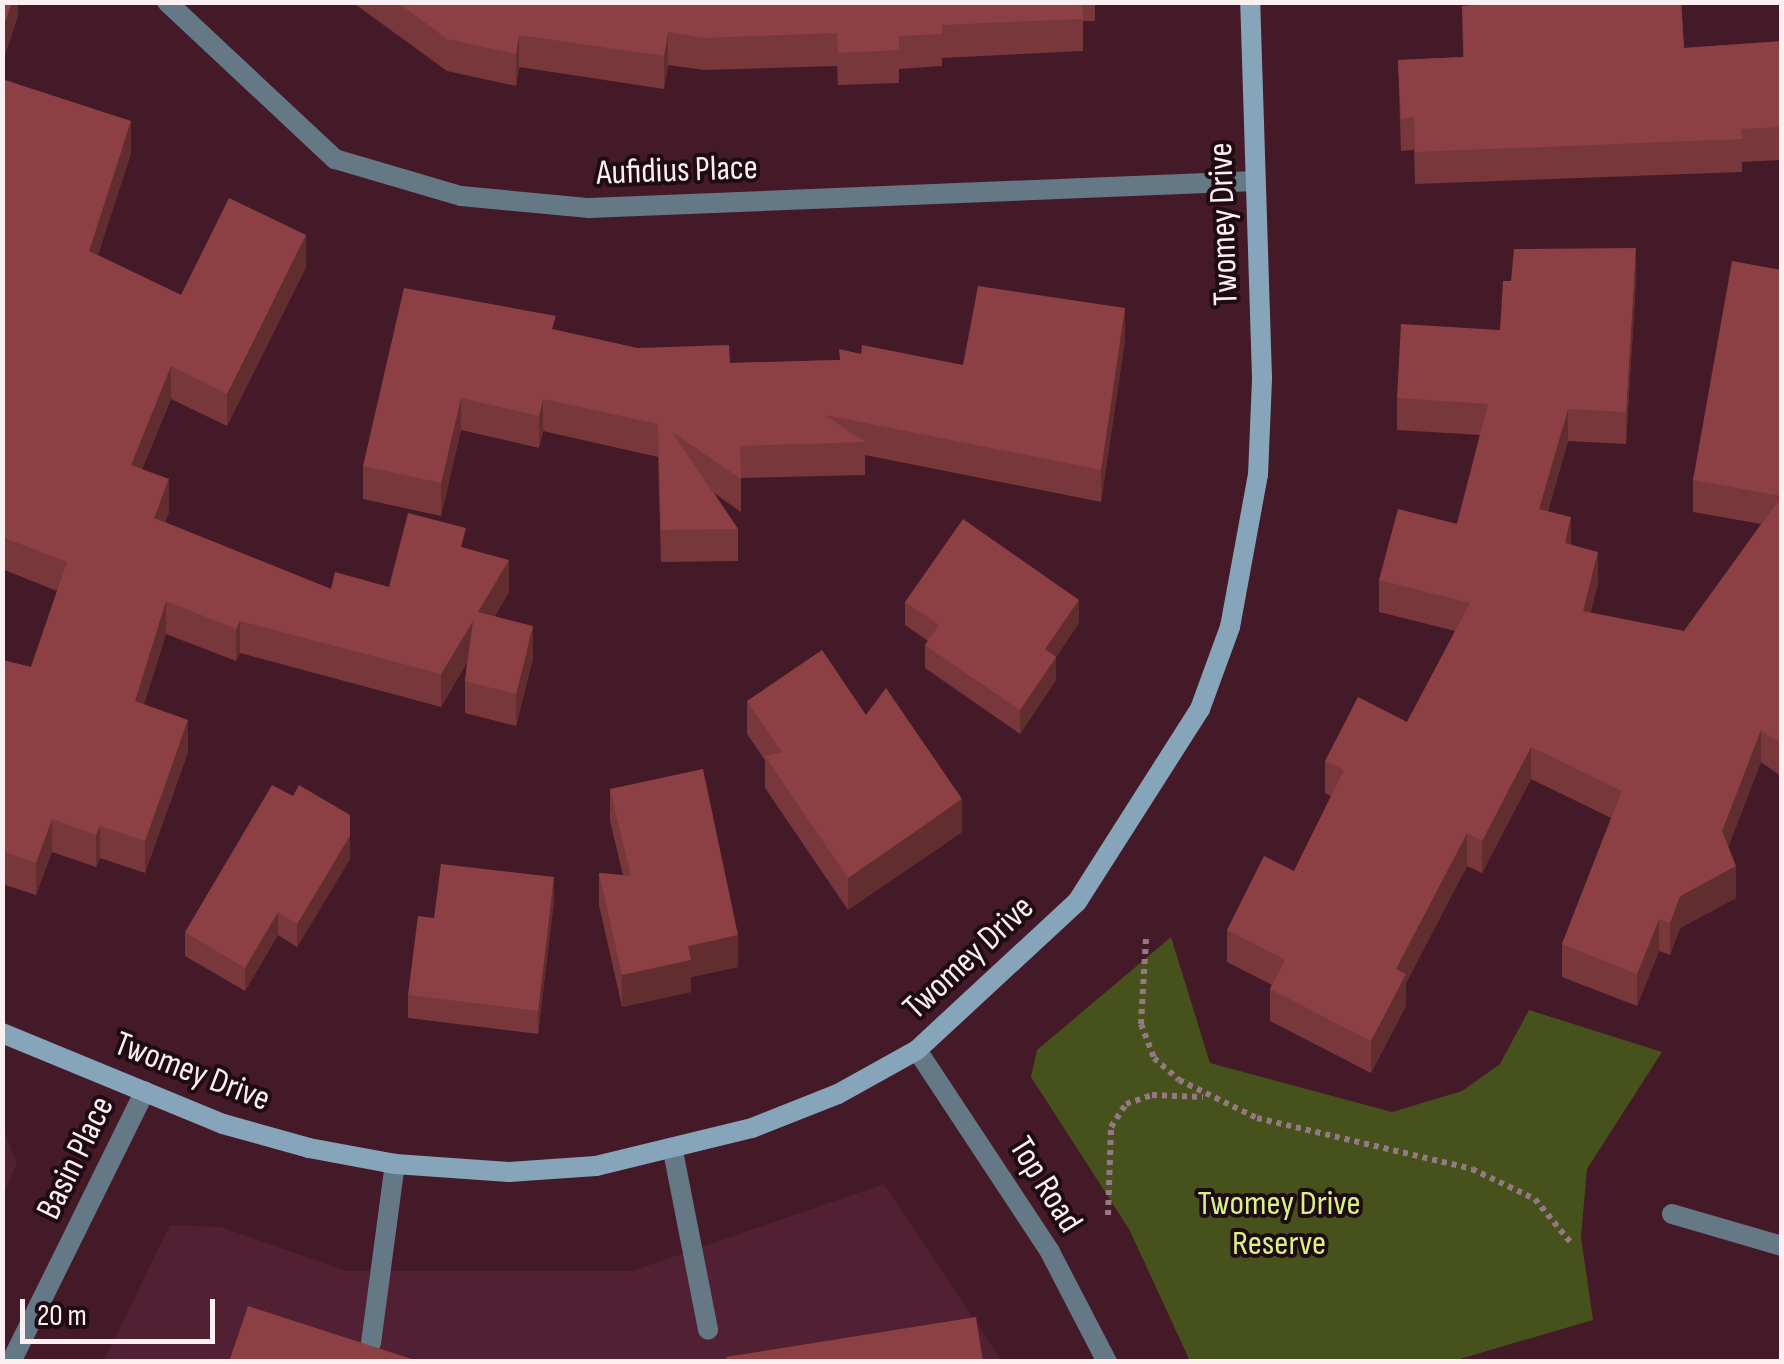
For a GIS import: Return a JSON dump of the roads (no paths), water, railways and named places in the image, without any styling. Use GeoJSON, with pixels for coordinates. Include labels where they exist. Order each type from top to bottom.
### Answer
{"type":"FeatureCollection","features":[{"type":"Feature","properties":{"kind":"street","name":"Aufidius Place"},"geometry":{"type":"LineString","coordinates":[[167,2],[335,158],[461,196],[590,208],[1255,180]]}},
{"type":"Feature","properties":{"kind":"street","name":"Twomey Drive"},"geometry":{"type":"LineString","coordinates":[[2,1033],[223,1124],[394,1164],[509,1172],[596,1166],[673,1150],[838,1094],[917,1050],[1077,902],[1200,710],[1230,627],[1258,475],[1250,2]]}},
{"type":"Feature","properties":{"kind":"street","name":"Top Road"},"geometry":{"type":"LineString","coordinates":[[917,1050],[1050,1252],[1107,1362]]}},
{"type":"Feature","properties":{"kind":"street","name":"Basin Place"},"geometry":{"type":"LineString","coordinates":[[11,1362],[146,1091]]}},
{"type":"Feature","properties":{"kind":"street"},"geometry":{"type":"LineString","coordinates":[[673,1150],[708,1330]]}},
{"type":"Feature","properties":{"kind":"street"},"geometry":{"type":"LineString","coordinates":[[371,1343],[394,1164]]}},
{"type":"Feature","properties":{"kind":"street"},"geometry":{"type":"LineString","coordinates":[[1672,1214],[1782,1246]]}},
{"type":"Feature","properties":{"kind":"park label","name":"Twomey Drive Reserve"},"geometry":{"type":"Point","coordinates":[1279,1224]}}]}
